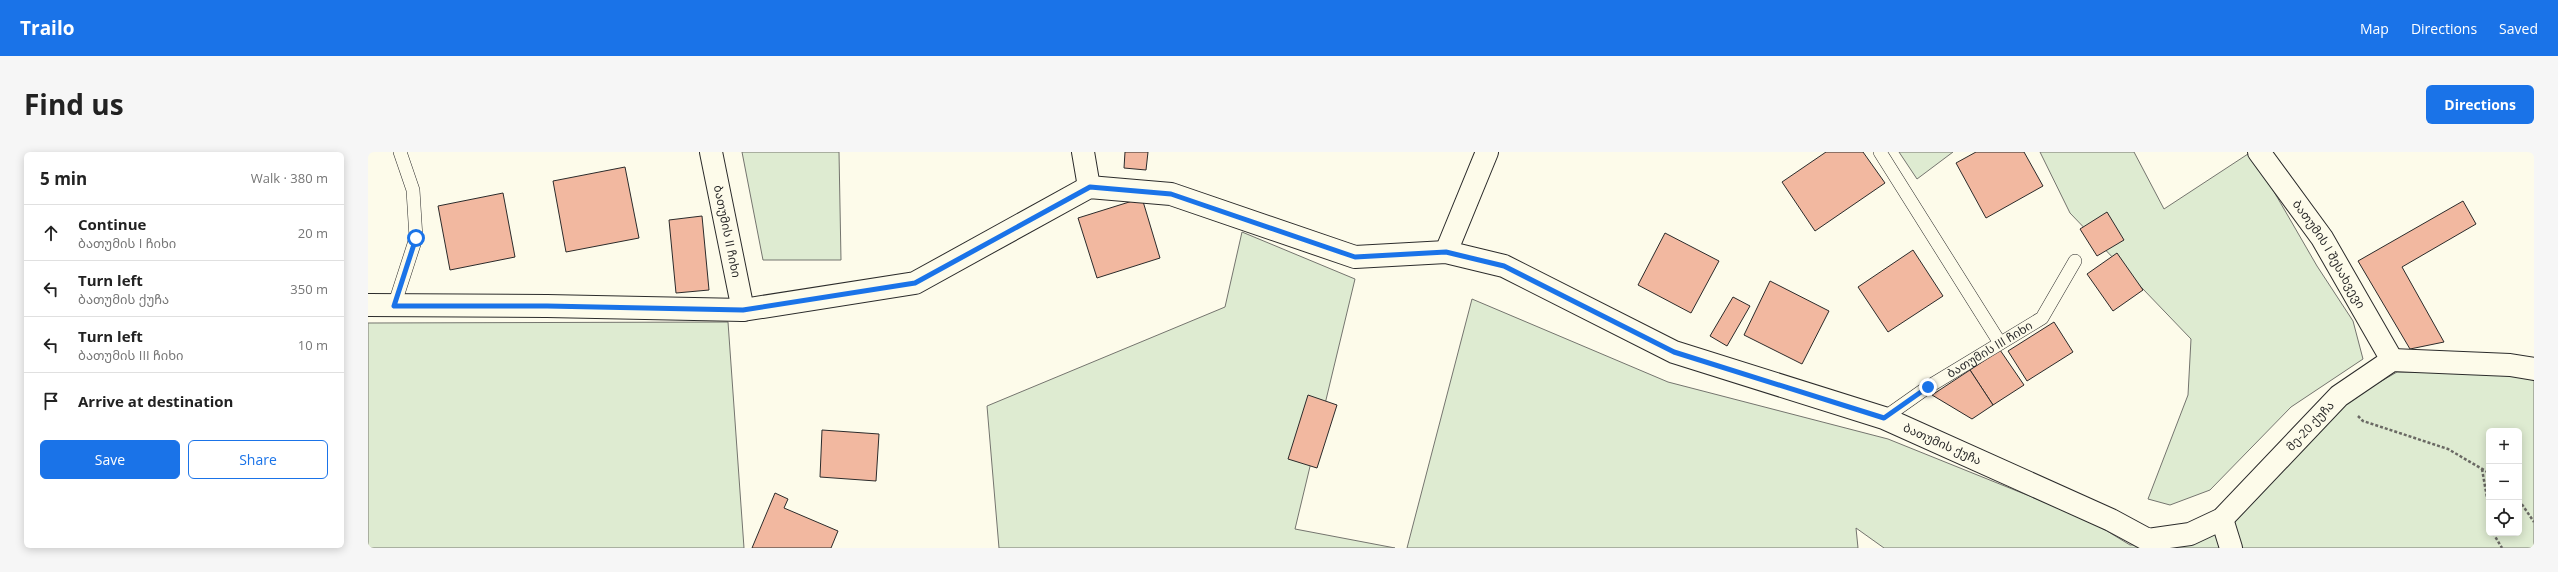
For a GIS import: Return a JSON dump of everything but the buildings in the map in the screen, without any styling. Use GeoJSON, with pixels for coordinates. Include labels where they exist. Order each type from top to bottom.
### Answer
{"type":"FeatureCollection","features":[{"type":"Feature","properties":{"kind":"street","name":"ბათუმის II ჩიხი"},"geometry":{"type":"LineString","coordinates":[[711,152],[743,310]]}},
{"type":"Feature","properties":{"kind":"street"},"geometry":{"type":"LineString","coordinates":[[368,305],[547,306],[743,310],[915,283],[1090,187],[1083,152]]}},
{"type":"Feature","properties":{"kind":"street"},"geometry":{"type":"LineString","coordinates":[[1446,252],[1487,152]]}},
{"type":"Feature","properties":{"kind":"street","name":"ბათუმის I შესახვევი"},"geometry":{"type":"LineString","coordinates":[[2259,152],[2322,238],[2392,360]]}},
{"type":"Feature","properties":{"kind":"street","name":"ბათუმის ქუჩა"},"geometry":{"type":"LineString","coordinates":[[1090,187],[1171,194],[1355,257],[1446,252],[1504,266],[1674,352],[1884,418],[2111,520]]}},
{"type":"Feature","properties":{"kind":"street"},"geometry":{"type":"LineString","coordinates":[[2392,360],[2510,364],[2534,369]]}},
{"type":"Feature","properties":{"kind":"street","name":"მე-20 ქუჩა"},"geometry":{"type":"LineString","coordinates":[[2111,520],[2148,540],[2190,534],[2222,519],[2339,396],[2392,360]]}},
{"type":"Feature","properties":{"kind":"street"},"geometry":{"type":"LineString","coordinates":[[2222,519],[2231,548]]}},
{"type":"Feature","properties":{"kind":"lane"},"geometry":{"type":"LineString","coordinates":[[394,306],[416,238],[413,190],[400,152]]}},
{"type":"Feature","properties":{"kind":"lane"},"geometry":{"type":"LineString","coordinates":[[1880,152],[2000,343]]}},
{"type":"Feature","properties":{"kind":"lane","name":"ბათუმის III ჩიხი"},"geometry":{"type":"LineString","coordinates":[[1884,418],[1928,387],[2042,318],[2075,261]]}},
{"type":"Feature","properties":{"kind":"path"},"geometry":{"type":"LineString","coordinates":[[2339,396],[2364,421],[2448,449],[2486,470]]}},
{"type":"Feature","properties":{"kind":"path"},"geometry":{"type":"LineString","coordinates":[[2482,468],[2487,500]]}},
{"type":"Feature","properties":{"kind":"path"},"geometry":{"type":"LineString","coordinates":[[2522,504],[2534,522]]}},
{"type":"Feature","properties":{"kind":"path"},"geometry":{"type":"LineString","coordinates":[[2495,536],[2502,548]]}},
{"type":"Feature","properties":{"kind":"green space"},"geometry":{"type":"Polygon","coordinates":[[[742,152],[839,152],[841,260],[763,260],[742,152]]]}},
{"type":"Feature","properties":{"kind":"green space"},"geometry":{"type":"Polygon","coordinates":[[[1899,152],[1953,152],[1917,179],[1899,152]]]}},
{"type":"Feature","properties":{"kind":"green space"},"geometry":{"type":"Polygon","coordinates":[[[2040,152],[2134,152],[2164,209],[2251,152],[2317,266],[2353,321],[2363,359],[2291,407],[2210,490],[2170,505],[2148,499],[2188,395],[2191,339],[2070,213],[2040,152]]]}},
{"type":"Feature","properties":{"kind":"green space"},"geometry":{"type":"Polygon","coordinates":[[[1242,232],[1355,279],[1295,529],[1395,548],[999,548],[987,406],[1225,307],[1242,232]]]}},
{"type":"Feature","properties":{"kind":"green space"},"geometry":{"type":"Polygon","coordinates":[[[1472,299],[1668,382],[1888,439],[2089,520],[2130,545],[2195,542],[2253,503],[2331,415],[2359,394],[2397,372],[2481,372],[2534,378],[2534,548],[1884,548],[1856,528],[1858,548],[1407,548],[1472,299]]]}},
{"type":"Feature","properties":{"kind":"green space"},"geometry":{"type":"Polygon","coordinates":[[[728,322],[744,548],[368,548],[368,323],[728,322]]]}},
{"type":"Feature","properties":{"kind":"route"},"geometry":{"type":"LineString","coordinates":[[416,238],[394,306],[547,306],[743,310],[915,283],[1090,187],[1171,194],[1355,257],[1446,252],[1504,266],[1674,352],[1884,418],[1928,387]]}}]}
